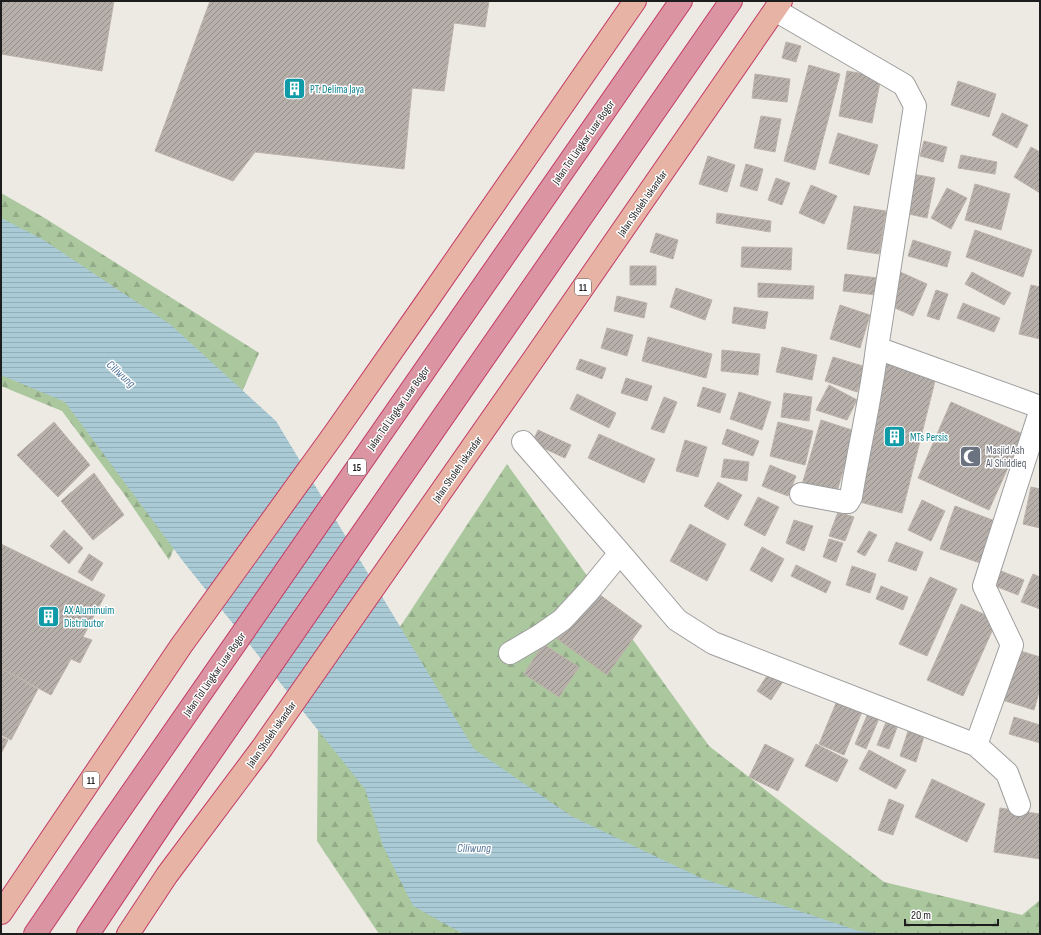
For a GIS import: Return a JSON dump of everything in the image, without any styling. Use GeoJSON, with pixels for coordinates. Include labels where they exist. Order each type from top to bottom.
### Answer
{"type":"FeatureCollection","features":[{"type":"Feature","properties":{"kind":"highway","name":"11"},"geometry":{"type":"LineString","coordinates":[[1,913],[180,646],[334,434],[635,1]]}},
{"type":"Feature","properties":{"kind":"highway","name":"Jalan Tol Lingkar Luar Bogor"},"geometry":{"type":"LineString","coordinates":[[35,934],[681,1]]}},
{"type":"Feature","properties":{"kind":"highway"},"geometry":{"type":"LineString","coordinates":[[88,934],[188,784],[731,1]]}},
{"type":"Feature","properties":{"kind":"highway","name":"Jalan Sholeh Iskandar"},"geometry":{"type":"LineString","coordinates":[[128,934],[167,875],[262,748],[778,5]]}},
{"type":"Feature","properties":{"kind":"street"},"geometry":{"type":"LineString","coordinates":[[778,5],[904,85],[915,106],[874,372],[856,461],[851,497],[848,502],[844,502],[801,494]]}},
{"type":"Feature","properties":{"kind":"street"},"geometry":{"type":"LineString","coordinates":[[877,348],[1040,407]]}},
{"type":"Feature","properties":{"kind":"street"},"geometry":{"type":"LineString","coordinates":[[976,745],[1012,645],[984,586],[1040,412]]}},
{"type":"Feature","properties":{"kind":"street"},"geometry":{"type":"LineString","coordinates":[[523,442],[620,552],[677,620],[713,643],[976,745],[1007,773],[1019,805]]}},
{"type":"Feature","properties":{"kind":"street"},"geometry":{"type":"LineString","coordinates":[[510,653],[562,620],[588,592],[620,552]]}},
{"type":"Feature","properties":{"kind":"green space"},"geometry":{"type":"Polygon","coordinates":[[[1,193],[43,217],[259,353],[169,560],[124,494],[62,411],[1,386],[1,193]]]}},
{"type":"Feature","properties":{"kind":"green space"},"geometry":{"type":"Polygon","coordinates":[[[507,464],[709,746],[884,882],[1022,915],[1040,900],[1040,934],[379,934],[317,841],[318,731],[400,627],[507,464]]]}},
{"type":"Feature","properties":{"kind":"water","name":"Ciliwung"},"geometry":{"type":"Polygon","coordinates":[[[1,218],[42,239],[171,325],[276,421],[474,749],[571,816],[701,878],[859,931],[886,934],[465,934],[413,906],[383,846],[365,789],[182,560],[65,402],[1,375],[1,218]]]}},
{"type":"Feature","properties":{"kind":"building"},"geometry":{"type":"Polygon","coordinates":[[[1,1],[114,1],[102,71],[1,54],[1,1]]]}},
{"type":"Feature","properties":{"kind":"building","name":"PT. Delima Jaya"},"geometry":{"type":"Polygon","coordinates":[[[210,1],[489,1],[485,27],[454,23],[444,91],[412,88],[404,169],[255,152],[233,181],[155,151],[210,1]]]}},
{"type":"Feature","properties":{"kind":"building"},"geometry":{"type":"Polygon","coordinates":[[[786,42],[801,46],[796,62],[782,58],[786,42]]]}},
{"type":"Feature","properties":{"kind":"building"},"geometry":{"type":"Polygon","coordinates":[[[809,65],[840,74],[815,170],[784,161],[809,65]]]}},
{"type":"Feature","properties":{"kind":"building"},"geometry":{"type":"Polygon","coordinates":[[[847,71],[881,77],[872,123],[839,116],[847,71]]]}},
{"type":"Feature","properties":{"kind":"building"},"geometry":{"type":"Polygon","coordinates":[[[755,74],[790,79],[787,102],[752,98],[755,74]]]}},
{"type":"Feature","properties":{"kind":"building"},"geometry":{"type":"Polygon","coordinates":[[[958,81],[996,94],[989,117],[951,105],[958,81]]]}},
{"type":"Feature","properties":{"kind":"building"},"geometry":{"type":"Polygon","coordinates":[[[1002,113],[1028,125],[1017,148],[992,135],[1002,113]]]}},
{"type":"Feature","properties":{"kind":"building"},"geometry":{"type":"Polygon","coordinates":[[[761,116],[781,119],[775,152],[754,148],[761,116]]]}},
{"type":"Feature","properties":{"kind":"building"},"geometry":{"type":"Polygon","coordinates":[[[838,133],[878,145],[869,175],[829,163],[838,133]]]}},
{"type":"Feature","properties":{"kind":"building"},"geometry":{"type":"Polygon","coordinates":[[[924,141],[947,147],[943,162],[920,156],[924,141]]]}},
{"type":"Feature","properties":{"kind":"building"},"geometry":{"type":"Polygon","coordinates":[[[1031,147],[1040,152],[1040,193],[1014,177],[1031,147]]]}},
{"type":"Feature","properties":{"kind":"building"},"geometry":{"type":"Polygon","coordinates":[[[961,155],[997,162],[995,174],[958,168],[961,155]]]}},
{"type":"Feature","properties":{"kind":"building"},"geometry":{"type":"Polygon","coordinates":[[[708,156],[735,165],[727,192],[699,184],[708,156]]]}},
{"type":"Feature","properties":{"kind":"building"},"geometry":{"type":"Polygon","coordinates":[[[746,164],[763,169],[757,191],[740,186],[746,164]]]}},
{"type":"Feature","properties":{"kind":"building"},"geometry":{"type":"Polygon","coordinates":[[[912,174],[935,178],[927,218],[904,213],[912,174]]]}},
{"type":"Feature","properties":{"kind":"building"},"geometry":{"type":"Polygon","coordinates":[[[776,178],[790,183],[782,205],[768,200],[776,178]]]}},
{"type":"Feature","properties":{"kind":"building"},"geometry":{"type":"Polygon","coordinates":[[[975,184],[1010,194],[1001,230],[965,220],[975,184]]]}},
{"type":"Feature","properties":{"kind":"building"},"geometry":{"type":"Polygon","coordinates":[[[811,185],[837,196],[824,224],[799,213],[811,185]]]}},
{"type":"Feature","properties":{"kind":"building"},"geometry":{"type":"Polygon","coordinates":[[[947,188],[967,198],[951,229],[931,218],[947,188]]]}},
{"type":"Feature","properties":{"kind":"building"},"geometry":{"type":"Polygon","coordinates":[[[854,206],[886,211],[879,254],[847,249],[854,206]]]}},
{"type":"Feature","properties":{"kind":"building"},"geometry":{"type":"Polygon","coordinates":[[[717,213],[771,221],[770,232],[716,223],[717,213]]]}},
{"type":"Feature","properties":{"kind":"building"},"geometry":{"type":"Polygon","coordinates":[[[975,230],[1032,250],[1023,277],[966,257],[975,230]]]}},
{"type":"Feature","properties":{"kind":"building"},"geometry":{"type":"Polygon","coordinates":[[[656,233],[678,240],[673,259],[650,252],[656,233]]]}},
{"type":"Feature","properties":{"kind":"building"},"geometry":{"type":"Polygon","coordinates":[[[913,240],[951,252],[947,267],[908,256],[913,240]]]}},
{"type":"Feature","properties":{"kind":"building"},"geometry":{"type":"Polygon","coordinates":[[[742,247],[792,248],[791,270],[741,267],[742,247]]]}},
{"type":"Feature","properties":{"kind":"building"},"geometry":{"type":"Polygon","coordinates":[[[630,266],[656,266],[656,285],[630,285],[630,266]]]}},
{"type":"Feature","properties":{"kind":"building"},"geometry":{"type":"Polygon","coordinates":[[[898,271],[927,284],[913,316],[884,303],[898,271]]]}},
{"type":"Feature","properties":{"kind":"building"},"geometry":{"type":"Polygon","coordinates":[[[972,272],[1011,293],[1004,305],[965,284],[972,272]]]}},
{"type":"Feature","properties":{"kind":"building"},"geometry":{"type":"Polygon","coordinates":[[[845,274],[878,278],[876,295],[843,291],[845,274]]]}},
{"type":"Feature","properties":{"kind":"building"},"geometry":{"type":"Polygon","coordinates":[[[758,283],[814,286],[813,299],[758,297],[758,283]]]}},
{"type":"Feature","properties":{"kind":"building"},"geometry":{"type":"Polygon","coordinates":[[[1031,285],[1040,287],[1040,339],[1019,334],[1031,285]]]}},
{"type":"Feature","properties":{"kind":"building"},"geometry":{"type":"Polygon","coordinates":[[[676,288],[712,300],[705,320],[670,307],[676,288]]]}},
{"type":"Feature","properties":{"kind":"building"},"geometry":{"type":"Polygon","coordinates":[[[936,290],[948,294],[939,320],[927,316],[936,290]]]}},
{"type":"Feature","properties":{"kind":"building"},"geometry":{"type":"Polygon","coordinates":[[[617,296],[647,303],[644,318],[614,311],[617,296]]]}},
{"type":"Feature","properties":{"kind":"building"},"geometry":{"type":"Polygon","coordinates":[[[963,303],[1000,318],[994,332],[957,318],[963,303]]]}},
{"type":"Feature","properties":{"kind":"building"},"geometry":{"type":"Polygon","coordinates":[[[840,305],[870,315],[860,348],[830,339],[840,305]]]}},
{"type":"Feature","properties":{"kind":"building"},"geometry":{"type":"Polygon","coordinates":[[[734,307],[768,312],[765,329],[732,323],[734,307]]]}},
{"type":"Feature","properties":{"kind":"building"},"geometry":{"type":"Polygon","coordinates":[[[607,328],[633,335],[627,356],[601,348],[607,328]]]}},
{"type":"Feature","properties":{"kind":"building"},"geometry":{"type":"Polygon","coordinates":[[[648,337],[712,354],[706,378],[642,361],[648,337]]]}},
{"type":"Feature","properties":{"kind":"building"},"geometry":{"type":"Polygon","coordinates":[[[782,347],[817,355],[812,380],[776,372],[782,347]]]}},
{"type":"Feature","properties":{"kind":"building"},"geometry":{"type":"Polygon","coordinates":[[[722,350],[760,354],[758,375],[721,371],[722,350]]]}},
{"type":"Feature","properties":{"kind":"building"},"geometry":{"type":"Polygon","coordinates":[[[833,357],[866,367],[857,392],[825,381],[833,357]]]}},
{"type":"Feature","properties":{"kind":"building"},"geometry":{"type":"Polygon","coordinates":[[[580,359],[606,368],[602,379],[576,369],[580,359]]]}},
{"type":"Feature","properties":{"kind":"building","name":"MTs Persis"},"geometry":{"type":"Polygon","coordinates":[[[886,360],[937,373],[902,513],[852,500],[886,360]]]}},
{"type":"Feature","properties":{"kind":"building"},"geometry":{"type":"Polygon","coordinates":[[[626,378],[652,386],[647,401],[621,393],[626,378]]]}},
{"type":"Feature","properties":{"kind":"building"},"geometry":{"type":"Polygon","coordinates":[[[829,385],[857,400],[847,420],[816,410],[829,385]]]}},
{"type":"Feature","properties":{"kind":"building"},"geometry":{"type":"Polygon","coordinates":[[[703,387],[726,394],[720,413],[697,406],[703,387]]]}},
{"type":"Feature","properties":{"kind":"building"},"geometry":{"type":"Polygon","coordinates":[[[739,392],[771,402],[762,430],[730,419],[739,392]]]}},
{"type":"Feature","properties":{"kind":"building"},"geometry":{"type":"Polygon","coordinates":[[[784,393],[812,397],[809,421],[781,417],[784,393]]]}},
{"type":"Feature","properties":{"kind":"building"},"geometry":{"type":"Polygon","coordinates":[[[577,394],[616,413],[609,428],[570,409],[577,394]]]}},
{"type":"Feature","properties":{"kind":"building"},"geometry":{"type":"Polygon","coordinates":[[[664,397],[677,402],[664,433],[651,429],[664,397]]]}},
{"type":"Feature","properties":{"kind":"building","name":"Masjid Ash Al Shiddieq"},"geometry":{"type":"Polygon","coordinates":[[[951,402],[1023,434],[989,510],[918,478],[951,402]]]}},
{"type":"Feature","properties":{"kind":"building"},"geometry":{"type":"Polygon","coordinates":[[[821,420],[855,431],[835,498],[801,488],[821,420]]]}},
{"type":"Feature","properties":{"kind":"building"},"geometry":{"type":"Polygon","coordinates":[[[54,422],[90,465],[58,497],[17,455],[54,422]]]}},
{"type":"Feature","properties":{"kind":"building"},"geometry":{"type":"Polygon","coordinates":[[[778,422],[813,431],[805,465],[770,456],[778,422]]]}},
{"type":"Feature","properties":{"kind":"building"},"geometry":{"type":"Polygon","coordinates":[[[727,429],[759,441],[753,456],[722,444],[727,429]]]}},
{"type":"Feature","properties":{"kind":"building"},"geometry":{"type":"Polygon","coordinates":[[[538,430],[571,445],[565,458],[532,443],[538,430]]]}},
{"type":"Feature","properties":{"kind":"building"},"geometry":{"type":"Polygon","coordinates":[[[599,434],[655,459],[644,483],[588,458],[599,434]]]}},
{"type":"Feature","properties":{"kind":"building"},"geometry":{"type":"Polygon","coordinates":[[[685,440],[707,447],[698,477],[676,471],[685,440]]]}},
{"type":"Feature","properties":{"kind":"building"},"geometry":{"type":"Polygon","coordinates":[[[724,459],[749,462],[747,481],[721,477],[724,459]]]}},
{"type":"Feature","properties":{"kind":"building"},"geometry":{"type":"Polygon","coordinates":[[[770,465],[796,476],[788,496],[762,486],[770,465]]]}},
{"type":"Feature","properties":{"kind":"building"},"geometry":{"type":"Polygon","coordinates":[[[94,473],[124,515],[93,540],[61,501],[94,473]]]}},
{"type":"Feature","properties":{"kind":"building"},"geometry":{"type":"Polygon","coordinates":[[[718,482],[742,495],[728,520],[704,506],[718,482]]]}},
{"type":"Feature","properties":{"kind":"building"},"geometry":{"type":"Polygon","coordinates":[[[1031,487],[1040,489],[1040,528],[1023,524],[1031,487]]]}},
{"type":"Feature","properties":{"kind":"building"},"geometry":{"type":"Polygon","coordinates":[[[758,497],[779,507],[765,536],[744,525],[758,497]]]}},
{"type":"Feature","properties":{"kind":"building"},"geometry":{"type":"Polygon","coordinates":[[[922,500],[945,511],[931,541],[908,530],[922,500]]]}},
{"type":"Feature","properties":{"kind":"building"},"geometry":{"type":"Polygon","coordinates":[[[955,506],[998,522],[983,564],[940,549],[955,506]]]}},
{"type":"Feature","properties":{"kind":"building"},"geometry":{"type":"Polygon","coordinates":[[[838,512],[854,517],[845,541],[829,536],[838,512]]]}},
{"type":"Feature","properties":{"kind":"building"},"geometry":{"type":"Polygon","coordinates":[[[794,520],[813,526],[804,551],[786,543],[794,520]]]}},
{"type":"Feature","properties":{"kind":"building"},"geometry":{"type":"Polygon","coordinates":[[[690,524],[726,544],[707,581],[670,561],[690,524]]]}},
{"type":"Feature","properties":{"kind":"building"},"geometry":{"type":"Polygon","coordinates":[[[64,530],[83,548],[69,564],[50,546],[64,530]]]}},
{"type":"Feature","properties":{"kind":"building"},"geometry":{"type":"Polygon","coordinates":[[[869,531],[877,535],[865,556],[857,552],[869,531]]]}},
{"type":"Feature","properties":{"kind":"building"},"geometry":{"type":"Polygon","coordinates":[[[829,539],[843,543],[836,562],[823,557],[829,539]]]}},
{"type":"Feature","properties":{"kind":"building"},"geometry":{"type":"Polygon","coordinates":[[[896,542],[923,552],[916,571],[888,561],[896,542]]]}},
{"type":"Feature","properties":{"kind":"building","name":"AX Aluminuim Distributor"},"geometry":{"type":"Polygon","coordinates":[[[1,544],[105,595],[83,637],[92,640],[80,663],[71,659],[51,695],[1,668],[1,544]]]}},
{"type":"Feature","properties":{"kind":"building"},"geometry":{"type":"Polygon","coordinates":[[[762,547],[784,559],[772,582],[750,570],[762,547]]]}},
{"type":"Feature","properties":{"kind":"building"},"geometry":{"type":"Polygon","coordinates":[[[89,554],[103,563],[92,581],[78,572],[89,554]]]}},
{"type":"Feature","properties":{"kind":"building"},"geometry":{"type":"Polygon","coordinates":[[[796,565],[831,582],[826,593],[791,576],[796,565]]]}},
{"type":"Feature","properties":{"kind":"building"},"geometry":{"type":"Polygon","coordinates":[[[852,566],[876,574],[870,593],[846,585],[852,566]]]}},
{"type":"Feature","properties":{"kind":"building"},"geometry":{"type":"Polygon","coordinates":[[[1001,571],[1024,580],[1018,595],[995,586],[1001,571]]]}},
{"type":"Feature","properties":{"kind":"building"},"geometry":{"type":"Polygon","coordinates":[[[1033,574],[1040,577],[1040,609],[1021,602],[1033,574]]]}},
{"type":"Feature","properties":{"kind":"building"},"geometry":{"type":"Polygon","coordinates":[[[930,577],[957,589],[927,656],[899,644],[930,577]]]}},
{"type":"Feature","properties":{"kind":"building"},"geometry":{"type":"Polygon","coordinates":[[[881,586],[908,597],[903,610],[876,599],[881,586]]]}},
{"type":"Feature","properties":{"kind":"building"},"geometry":{"type":"Polygon","coordinates":[[[592,589],[642,626],[607,675],[556,638],[592,589]]]}},
{"type":"Feature","properties":{"kind":"building"},"geometry":{"type":"Polygon","coordinates":[[[961,604],[997,620],[963,696],[927,680],[961,604]]]}},
{"type":"Feature","properties":{"kind":"building"},"geometry":{"type":"Polygon","coordinates":[[[543,644],[579,667],[559,697],[524,674],[543,644]]]}},
{"type":"Feature","properties":{"kind":"building"},"geometry":{"type":"Polygon","coordinates":[[[1014,649],[1040,657],[1040,689],[1034,710],[999,699],[1014,649]]]}},
{"type":"Feature","properties":{"kind":"building"},"geometry":{"type":"Polygon","coordinates":[[[1,668],[38,689],[11,740],[1,735],[1,668]]]}},
{"type":"Feature","properties":{"kind":"building"},"geometry":{"type":"Polygon","coordinates":[[[770,671],[784,680],[771,700],[757,691],[770,671]]]}},
{"type":"Feature","properties":{"kind":"building"},"geometry":{"type":"Polygon","coordinates":[[[839,696],[864,707],[844,755],[819,744],[839,696]]]}},
{"type":"Feature","properties":{"kind":"building"},"geometry":{"type":"Polygon","coordinates":[[[869,711],[880,716],[866,749],[855,744],[869,711]]]}},
{"type":"Feature","properties":{"kind":"building"},"geometry":{"type":"Polygon","coordinates":[[[888,717],[899,722],[889,749],[877,745],[888,717]]]}},
{"type":"Feature","properties":{"kind":"building"},"geometry":{"type":"Polygon","coordinates":[[[1014,717],[1040,725],[1040,743],[1009,734],[1014,717]]]}},
{"type":"Feature","properties":{"kind":"building"},"geometry":{"type":"Polygon","coordinates":[[[910,725],[926,730],[916,762],[900,756],[910,725]]]}},
{"type":"Feature","properties":{"kind":"building"},"geometry":{"type":"Polygon","coordinates":[[[1,737],[8,740],[1,754],[1,737]]]}},
{"type":"Feature","properties":{"kind":"building"},"geometry":{"type":"Polygon","coordinates":[[[765,744],[794,759],[778,791],[749,777],[765,744]]]}},
{"type":"Feature","properties":{"kind":"building"},"geometry":{"type":"Polygon","coordinates":[[[816,744],[848,760],[837,782],[805,766],[816,744]]]}},
{"type":"Feature","properties":{"kind":"building"},"geometry":{"type":"Polygon","coordinates":[[[869,750],[906,770],[896,789],[859,769],[869,750]]]}},
{"type":"Feature","properties":{"kind":"building"},"geometry":{"type":"Polygon","coordinates":[[[932,779],[985,804],[967,842],[915,817],[932,779]]]}},
{"type":"Feature","properties":{"kind":"building"},"geometry":{"type":"Polygon","coordinates":[[[889,799],[904,805],[893,835],[878,830],[889,799]]]}},
{"type":"Feature","properties":{"kind":"building"},"geometry":{"type":"Polygon","coordinates":[[[1000,808],[1040,814],[1040,859],[994,852],[1000,808]]]}},
{"type":"Feature","properties":{"kind":"place","name":"PT. Delima Jaya"},"geometry":{"type":"Point","coordinates":[295,89]}},
{"type":"Feature","properties":{"kind":"place","name":"MTs Persis"},"geometry":{"type":"Point","coordinates":[894,437]}},
{"type":"Feature","properties":{"kind":"place","name":"Masjid Ash Al Shiddieq"},"geometry":{"type":"Point","coordinates":[970,456]}},
{"type":"Feature","properties":{"kind":"place","name":"AX Aluminuim Distributor"},"geometry":{"type":"Point","coordinates":[48,616]}}]}
